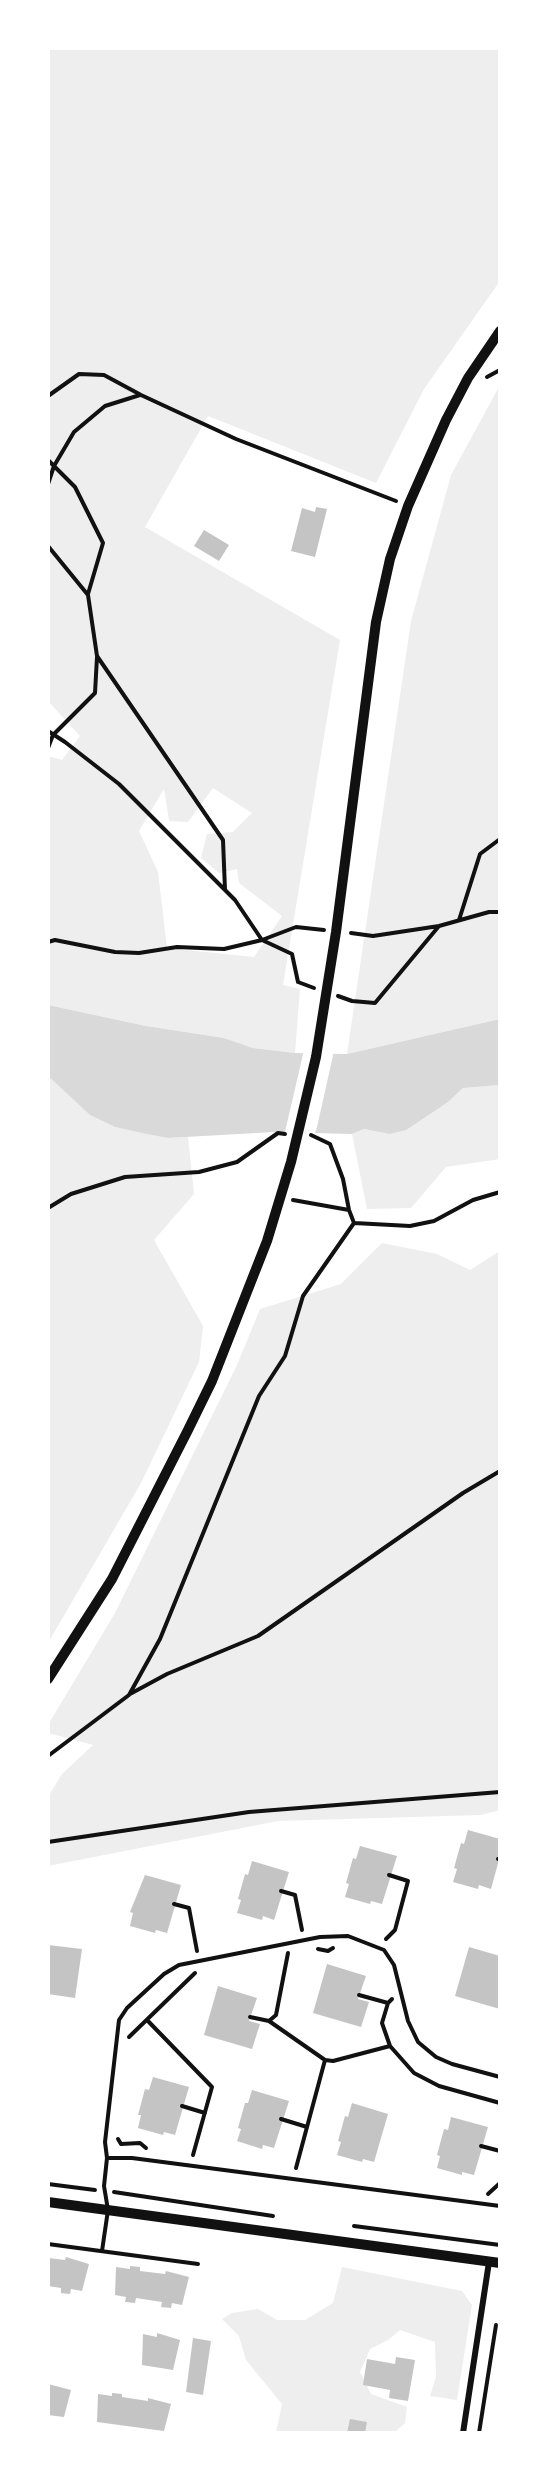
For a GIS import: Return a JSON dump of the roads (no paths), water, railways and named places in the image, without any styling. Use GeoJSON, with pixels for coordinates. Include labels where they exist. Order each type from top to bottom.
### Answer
{"type":"FeatureCollection","features":[{"type":"Feature","properties":{"kind":"street"},"geometry":{"type":"LineString","coordinates":[[48,1679],[112,1579],[212,1381],[267,1242],[291,1162],[316,1058],[329,977],[376,622],[390,559],[408,506],[446,420],[468,378],[500,331]]}},
{"type":"Feature","properties":{"kind":"street"},"geometry":{"type":"LineString","coordinates":[[48,2202],[494,2263],[463,2433]]}},
{"type":"Feature","properties":{"kind":"lane"},"geometry":{"type":"LineString","coordinates":[[102,2251],[108,2210],[105,2191],[107,2158],[105,2142],[119,2020],[127,2008],[164,1974],[179,1965],[334,1935],[365,1941],[379,1947],[391,1959],[408,2021],[418,2042],[436,2057],[452,2064],[500,2077]]}},
{"type":"Feature","properties":{"kind":"lane"},"geometry":{"type":"LineString","coordinates":[[107,2158],[132,2158],[500,2206]]}},
{"type":"Feature","properties":{"kind":"lane"},"geometry":{"type":"LineString","coordinates":[[48,2244],[198,2264]]}}]}
